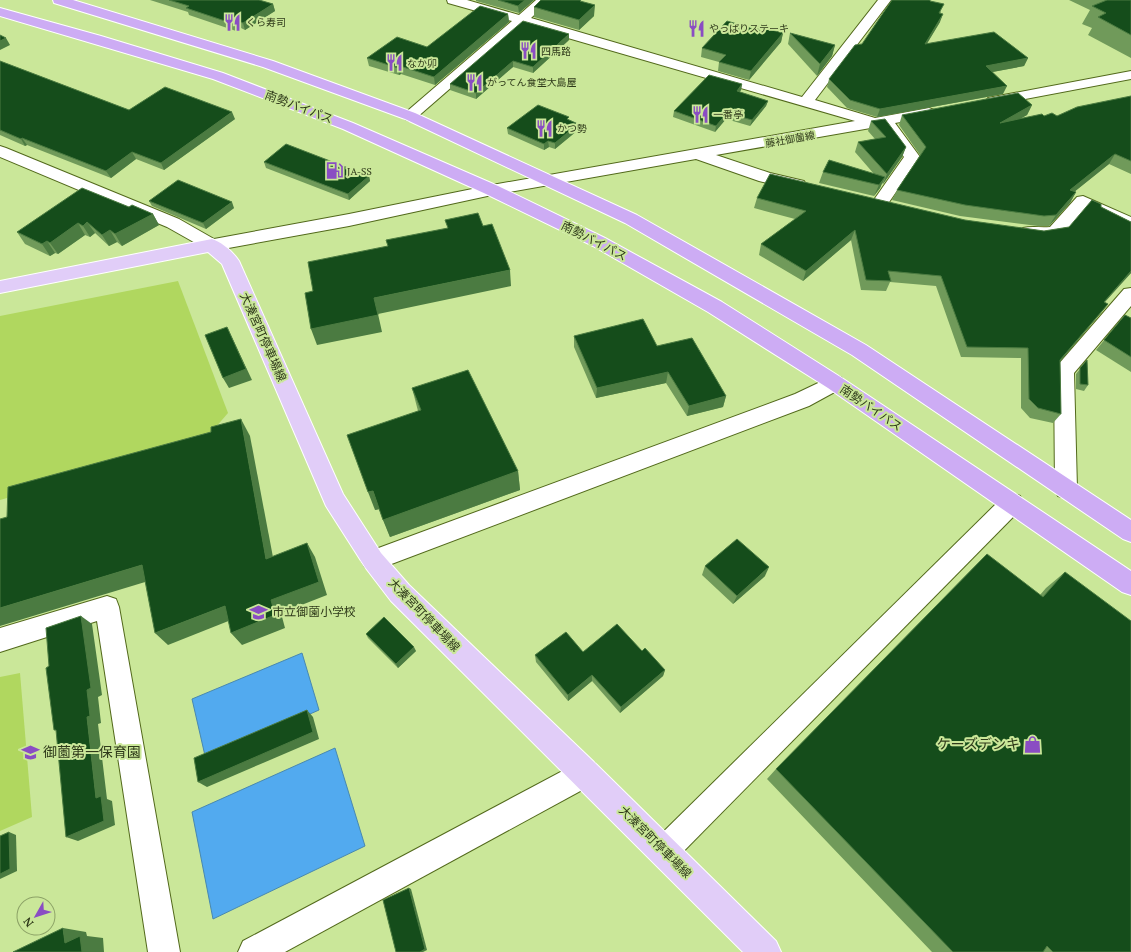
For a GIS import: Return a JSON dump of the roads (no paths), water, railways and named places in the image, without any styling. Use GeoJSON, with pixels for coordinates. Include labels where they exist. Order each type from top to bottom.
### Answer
{"type":"FeatureCollection","features":[{"type":"Feature","properties":{"kind":"highway"},"geometry":{"type":"LineString","coordinates":[[59,0],[268,64],[410,116],[552,181],[632,220],[859,350],[1131,532]]}},
{"type":"Feature","properties":{"kind":"highway","name":"南勢バイパス"},"geometry":{"type":"LineString","coordinates":[[2,14],[96,39],[218,76],[348,126],[492,190],[599,242],[715,307],[834,383],[1131,584]]}},
{"type":"Feature","properties":{"kind":"main road"},"geometry":{"type":"LineString","coordinates":[[0,287],[212,245]]}},
{"type":"Feature","properties":{"kind":"main road","name":"大湊宮町停車場線"},"geometry":{"type":"LineString","coordinates":[[212,245],[230,261],[334,499],[373,560],[400,594],[586,773],[765,952]]}},
{"type":"Feature","properties":{"kind":"street"},"geometry":{"type":"LineString","coordinates":[[453,0],[806,102],[882,122],[912,157],[879,204]]}},
{"type":"Feature","properties":{"kind":"street"},"geometry":{"type":"LineString","coordinates":[[410,116],[544,0]]}},
{"type":"Feature","properties":{"kind":"street"},"geometry":{"type":"LineString","coordinates":[[806,102],[885,0]]}},
{"type":"Feature","properties":{"kind":"street"},"geometry":{"type":"LineString","coordinates":[[978,104],[1131,75]]}},
{"type":"Feature","properties":{"kind":"street","name":"藤社御薗線"},"geometry":{"type":"LineString","coordinates":[[212,245],[349,220],[492,190],[552,181],[940,111]]}},
{"type":"Feature","properties":{"kind":"street"},"geometry":{"type":"LineString","coordinates":[[0,151],[173,223],[212,245]]}},
{"type":"Feature","properties":{"kind":"street"},"geometry":{"type":"LineString","coordinates":[[699,155],[765,177],[810,188]]}},
{"type":"Feature","properties":{"kind":"street"},"geometry":{"type":"LineString","coordinates":[[1015,230],[1038,234],[1055,232],[1083,201],[1131,224]]}},
{"type":"Feature","properties":{"kind":"street"},"geometry":{"type":"LineString","coordinates":[[1066,488],[1064,371],[1131,294]]}},
{"type":"Feature","properties":{"kind":"street"},"geometry":{"type":"LineString","coordinates":[[373,560],[794,403],[834,383]]}},
{"type":"Feature","properties":{"kind":"street"},"geometry":{"type":"LineString","coordinates":[[664,851],[1012,503]]}},
{"type":"Feature","properties":{"kind":"street"},"geometry":{"type":"LineString","coordinates":[[0,640],[107,607],[164,952]]}},
{"type":"Feature","properties":{"kind":"street"},"geometry":{"type":"LineString","coordinates":[[254,952],[586,773]]}},
{"type":"Feature","properties":{"kind":"water"},"geometry":{"type":"Polygon","coordinates":[[[302,653],[319,710],[206,760],[192,699],[302,653]]]}},
{"type":"Feature","properties":{"kind":"water"},"geometry":{"type":"Polygon","coordinates":[[[335,748],[365,846],[213,919],[192,812],[335,748]]]}},
{"type":"Feature","properties":{"kind":"place","name":"くら寿司"},"geometry":{"type":"Point","coordinates":[233,22]}},
{"type":"Feature","properties":{"kind":"place","name":"やっぱりステーキ"},"geometry":{"type":"Point","coordinates":[696,28]}},
{"type":"Feature","properties":{"kind":"place","name":"四馬路"},"geometry":{"type":"Point","coordinates":[528,51]}},
{"type":"Feature","properties":{"kind":"place","name":"なか卯"},"geometry":{"type":"Point","coordinates":[394,63]}},
{"type":"Feature","properties":{"kind":"place","name":"がってん食堂大島屋"},"geometry":{"type":"Point","coordinates":[474,82]}},
{"type":"Feature","properties":{"kind":"place","name":"一番亭"},"geometry":{"type":"Point","coordinates":[700,114]}},
{"type":"Feature","properties":{"kind":"place","name":"かつ勢"},"geometry":{"type":"Point","coordinates":[544,128]}},
{"type":"Feature","properties":{"kind":"place","name":"JA-SS"},"geometry":{"type":"Point","coordinates":[334,171]}},
{"type":"Feature","properties":{"kind":"place","name":"市立御薗小学校"},"geometry":{"type":"Point","coordinates":[259,612]}},
{"type":"Feature","properties":{"kind":"place","name":"ケーズデンキ"},"geometry":{"type":"Point","coordinates":[1033,744]}},
{"type":"Feature","properties":{"kind":"place","name":"御薗第一保育園"},"geometry":{"type":"Point","coordinates":[30,752]}}]}
